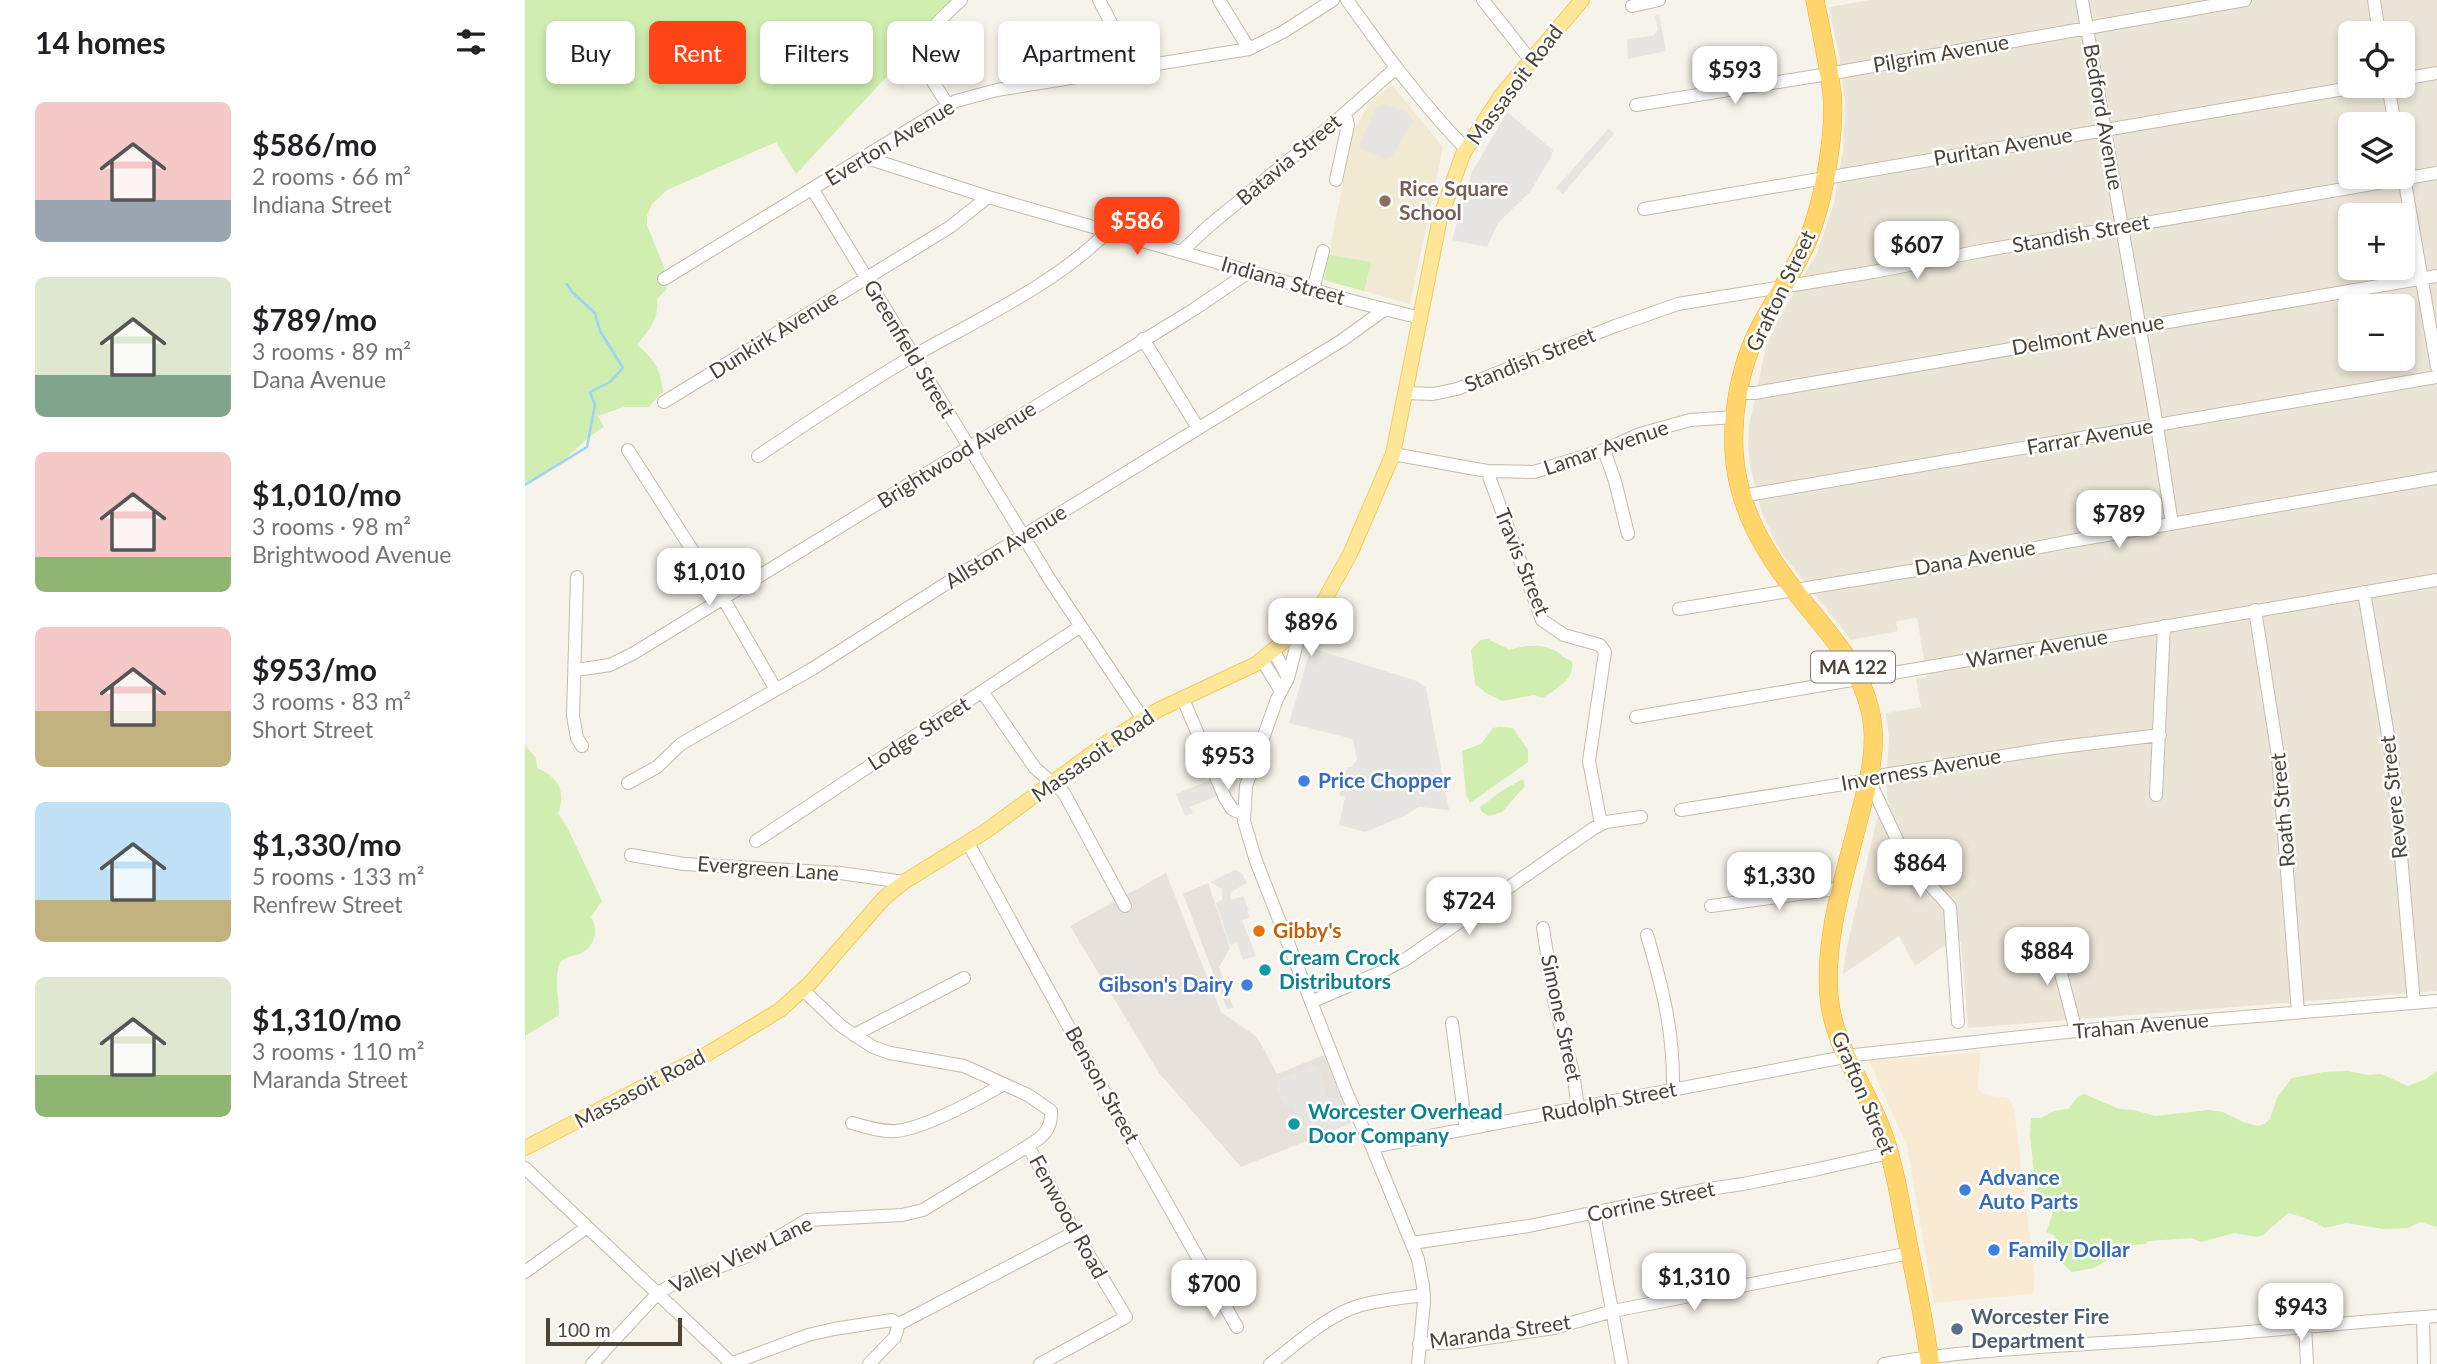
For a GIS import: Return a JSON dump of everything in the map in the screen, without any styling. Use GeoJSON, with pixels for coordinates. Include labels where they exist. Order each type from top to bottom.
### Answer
{"type":"FeatureCollection","features":[{"type":"Feature","properties":{"kind":"highway","name":"Grafton Street"},"geometry":{"type":"LineString","coordinates":[[1815,0],[1828,74],[1832,116],[1825,177],[1811,232],[1753,341],[1735,417],[1735,465],[1742,496],[1763,547],[1836,641],[1860,680],[1873,724],[1868,780],[1831,940],[1828,985],[1831,1012],[1846,1056],[1875,1114],[1889,1153],[1929,1360]]}},
{"type":"Feature","properties":{"kind":"main road","name":"Massasoit Road"},"geometry":{"type":"LineString","coordinates":[[525,1148],[707,1054],[779,1010],[803,990],[884,898],[904,881],[968,843],[1112,738],[1143,719],[1268,656],[1301,628],[1323,603],[1343,566],[1393,454],[1440,218],[1466,149],[1500,97],[1582,0]]}},
{"type":"Feature","properties":{"kind":"street"},"geometry":{"type":"LineString","coordinates":[[947,105],[924,67],[922,50],[931,30],[961,0]]}},
{"type":"Feature","properties":{"kind":"street"},"geometry":{"type":"LineString","coordinates":[[1099,0],[1110,21]]}},
{"type":"Feature","properties":{"kind":"street"},"geometry":{"type":"LineString","coordinates":[[1219,0],[1249,49]]}},
{"type":"Feature","properties":{"kind":"street","name":"Everton Avenue"},"geometry":{"type":"LineString","coordinates":[[1160,65],[1249,49],[1283,32],[1333,0]]}},
{"type":"Feature","properties":{"kind":"street"},"geometry":{"type":"LineString","coordinates":[[1347,0],[1396,68],[1439,121],[1466,149]]}},
{"type":"Feature","properties":{"kind":"street"},"geometry":{"type":"LineString","coordinates":[[1483,0],[1531,61]]}},
{"type":"Feature","properties":{"kind":"street"},"geometry":{"type":"LineString","coordinates":[[1632,6],[1659,0]]}},
{"type":"Feature","properties":{"kind":"street","name":"Bedford Avenue"},"geometry":{"type":"LineString","coordinates":[[2082,0],[2172,524]]}},
{"type":"Feature","properties":{"kind":"street","name":"Pilgrim Avenue"},"geometry":{"type":"LineString","coordinates":[[1636,105],[2245,0]]}},
{"type":"Feature","properties":{"kind":"street"},"geometry":{"type":"LineString","coordinates":[[2374,0],[2377,21]]}},
{"type":"Feature","properties":{"kind":"street","name":"Batavia Street"},"geometry":{"type":"LineString","coordinates":[[1181,252],[1396,68]]}},
{"type":"Feature","properties":{"kind":"street"},"geometry":{"type":"LineString","coordinates":[[2415,77],[2437,73]]}},
{"type":"Feature","properties":{"kind":"street","name":"Everton Avenue"},"geometry":{"type":"LineString","coordinates":[[664,279],[813,190],[947,105],[997,90],[1036,84]]}},
{"type":"Feature","properties":{"kind":"street","name":"Puritan Avenue"},"geometry":{"type":"LineString","coordinates":[[1644,209],[2338,90]]}},
{"type":"Feature","properties":{"kind":"street"},"geometry":{"type":"LineString","coordinates":[[1336,180],[1348,125],[1345,113]]}},
{"type":"Feature","properties":{"kind":"street","name":"Indiana Street"},"geometry":{"type":"LineString","coordinates":[[864,157],[988,197],[1384,310],[1421,318]]}},
{"type":"Feature","properties":{"kind":"street","name":"Standish Street"},"geometry":{"type":"LineString","coordinates":[[2415,174],[2437,173]]}},
{"type":"Feature","properties":{"kind":"street","name":"Standish Street"},"geometry":{"type":"LineString","coordinates":[[1406,393],[1433,394],[1457,389],[1678,304],[1880,271],[2338,187]]}},
{"type":"Feature","properties":{"kind":"street"},"geometry":{"type":"LineString","coordinates":[[2405,189],[2437,367]]}},
{"type":"Feature","properties":{"kind":"street","name":"Greenfield Street"},"geometry":{"type":"LineString","coordinates":[[813,190],[969,447],[1081,626],[1143,719]]}},
{"type":"Feature","properties":{"kind":"street","name":"Dunkirk Avenue"},"geometry":{"type":"LineString","coordinates":[[664,402],[962,218],[988,197]]}},
{"type":"Feature","properties":{"kind":"street"},"geometry":{"type":"LineString","coordinates":[[758,456],[913,356],[978,321],[1067,266],[1108,231]]}},
{"type":"Feature","properties":{"kind":"street"},"geometry":{"type":"LineString","coordinates":[[1313,290],[1323,251]]}},
{"type":"Feature","properties":{"kind":"street","name":"Brightwood Avenue"},"geometry":{"type":"LineString","coordinates":[[576,670],[621,661],[665,635],[1193,310],[1249,272]]}},
{"type":"Feature","properties":{"kind":"street","name":"Delmont Avenue"},"geometry":{"type":"LineString","coordinates":[[1739,393],[1766,391],[2437,276]]}},
{"type":"Feature","properties":{"kind":"street","name":"Allston Avenue"},"geometry":{"type":"LineString","coordinates":[[628,783],[657,766],[681,744],[812,669],[1024,535],[1341,341],[1384,310]]}},
{"type":"Feature","properties":{"kind":"street"},"geometry":{"type":"LineString","coordinates":[[1143,339],[1198,428]]}},
{"type":"Feature","properties":{"kind":"street","name":"Farrar Avenue"},"geometry":{"type":"LineString","coordinates":[[1742,496],[2437,377]]}},
{"type":"Feature","properties":{"kind":"street","name":"Lamar Avenue"},"geometry":{"type":"LineString","coordinates":[[1393,454],[1487,471],[1542,471],[1640,435],[1690,420],[1735,417]]}},
{"type":"Feature","properties":{"kind":"street"},"geometry":{"type":"LineString","coordinates":[[628,450],[723,598],[775,688]]}},
{"type":"Feature","properties":{"kind":"street"},"geometry":{"type":"LineString","coordinates":[[1604,450],[1628,534]]}},
{"type":"Feature","properties":{"kind":"street","name":"Travis Street"},"geometry":{"type":"LineString","coordinates":[[1487,471],[1542,620],[1564,635],[1600,645],[1605,652],[1589,761],[1601,824]]}},
{"type":"Feature","properties":{"kind":"street","name":"Dana Avenue"},"geometry":{"type":"LineString","coordinates":[[1679,609],[2437,478]]}},
{"type":"Feature","properties":{"kind":"street"},"geometry":{"type":"LineString","coordinates":[[577,577],[573,716],[577,738],[582,746]]}},
{"type":"Feature","properties":{"kind":"street","name":"Warner Avenue"},"geometry":{"type":"LineString","coordinates":[[1636,717],[2437,580]]}},
{"type":"Feature","properties":{"kind":"street","name":"Revere Street"},"geometry":{"type":"LineString","coordinates":[[2364,592],[2393,765],[2414,1003]]}},
{"type":"Feature","properties":{"kind":"street","name":"Roath Street"},"geometry":{"type":"LineString","coordinates":[[2255,610],[2279,756],[2298,1012]]}},
{"type":"Feature","properties":{"kind":"street","name":"Lodge Street"},"geometry":{"type":"LineString","coordinates":[[756,841],[1081,626]]}},
{"type":"Feature","properties":{"kind":"street"},"geometry":{"type":"LineString","coordinates":[[2156,795],[2164,626]]}},
{"type":"Feature","properties":{"kind":"street"},"geometry":{"type":"LineString","coordinates":[[1301,628],[1288,678],[1250,773],[1243,814],[1251,848],[1311,1002],[1348,1096],[1412,1242],[1420,1267],[1424,1295],[1417,1364]]}},
{"type":"Feature","properties":{"kind":"street"},"geometry":{"type":"LineString","coordinates":[[1268,656],[1288,678]]}},
{"type":"Feature","properties":{"kind":"street"},"geometry":{"type":"LineString","coordinates":[[1268,656],[1281,691]]}},
{"type":"Feature","properties":{"kind":"street"},"geometry":{"type":"LineString","coordinates":[[983,693],[1035,768],[1064,793],[1125,906]]}},
{"type":"Feature","properties":{"kind":"street"},"geometry":{"type":"LineString","coordinates":[[1183,699],[1225,798],[1233,809],[1243,814]]}},
{"type":"Feature","properties":{"kind":"street","name":"Inverness Avenue"},"geometry":{"type":"LineString","coordinates":[[1681,810],[2053,748],[2160,735]]}},
{"type":"Feature","properties":{"kind":"street"},"geometry":{"type":"LineString","coordinates":[[1868,780],[1905,857],[1950,908],[1958,1022]]}},
{"type":"Feature","properties":{"kind":"street"},"geometry":{"type":"LineString","coordinates":[[1311,1002],[1406,959],[1601,824],[1641,817]]}},
{"type":"Feature","properties":{"kind":"street","name":"Benson Street"},"geometry":{"type":"LineString","coordinates":[[968,843],[1237,1327]]}},
{"type":"Feature","properties":{"kind":"street","name":"Evergreen Lane"},"geometry":{"type":"LineString","coordinates":[[631,855],[684,864],[840,873],[904,881]]}},
{"type":"Feature","properties":{"kind":"street"},"geometry":{"type":"LineString","coordinates":[[1711,906],[1843,888]]}},
{"type":"Feature","properties":{"kind":"street","name":"Simone Street"},"geometry":{"type":"LineString","coordinates":[[1543,928],[1555,1005],[1573,1072],[1578,1108]]}},
{"type":"Feature","properties":{"kind":"street"},"geometry":{"type":"LineString","coordinates":[[1647,935],[1670,1026],[1674,1050],[1673,1090]]}},
{"type":"Feature","properties":{"kind":"street"},"geometry":{"type":"LineString","coordinates":[[2051,935],[2076,1031]]}},
{"type":"Feature","properties":{"kind":"street"},"geometry":{"type":"LineString","coordinates":[[854,1035],[964,978]]}},
{"type":"Feature","properties":{"kind":"street","name":"Fenwood Road"},"geometry":{"type":"LineString","coordinates":[[803,990],[854,1035],[882,1051],[956,1064],[1037,1100],[1051,1111],[1051,1121],[1046,1133],[1028,1146],[1126,1317],[1040,1364]]}},
{"type":"Feature","properties":{"kind":"street","name":"Trahan Avenue"},"geometry":{"type":"LineString","coordinates":[[1846,1056],[2076,1031],[2437,1001]]}},
{"type":"Feature","properties":{"kind":"street"},"geometry":{"type":"LineString","coordinates":[[1452,1023],[1466,1129]]}},
{"type":"Feature","properties":{"kind":"street","name":"Rudolph Street"},"geometry":{"type":"LineString","coordinates":[[1372,1147],[1846,1056]]}},
{"type":"Feature","properties":{"kind":"street"},"geometry":{"type":"LineString","coordinates":[[852,1123],[881,1130],[906,1129],[1004,1084]]}},
{"type":"Feature","properties":{"kind":"street","name":"Valley View Lane"},"geometry":{"type":"LineString","coordinates":[[592,1364],[658,1293],[675,1283],[743,1258],[807,1220],[902,1216],[923,1210],[1028,1146]]}},
{"type":"Feature","properties":{"kind":"street","name":"Corrine Street"},"geometry":{"type":"LineString","coordinates":[[1412,1242],[1516,1228],[1889,1153]]}},
{"type":"Feature","properties":{"kind":"street"},"geometry":{"type":"LineString","coordinates":[[525,1168],[731,1363],[808,1335],[892,1321],[899,1324]]}},
{"type":"Feature","properties":{"kind":"street"},"geometry":{"type":"LineString","coordinates":[[1594,1213],[1622,1364]]}},
{"type":"Feature","properties":{"kind":"street"},"geometry":{"type":"LineString","coordinates":[[525,1272],[587,1227]]}},
{"type":"Feature","properties":{"kind":"street"},"geometry":{"type":"LineString","coordinates":[[899,1324],[1075,1232]]}},
{"type":"Feature","properties":{"kind":"street","name":"Maranda Street"},"geometry":{"type":"LineString","coordinates":[[1419,1344],[1461,1342],[1554,1328],[1613,1311],[1910,1253]]}},
{"type":"Feature","properties":{"kind":"street"},"geometry":{"type":"LineString","coordinates":[[1270,1364],[1321,1326],[1348,1310],[1366,1304],[1424,1295]]}},
{"type":"Feature","properties":{"kind":"street"},"geometry":{"type":"LineString","coordinates":[[1885,1364],[2007,1348],[2170,1338],[2437,1316]]}},
{"type":"Feature","properties":{"kind":"street"},"geometry":{"type":"LineString","coordinates":[[2423,1317],[2424,1364]]}},
{"type":"Feature","properties":{"kind":"street"},"geometry":{"type":"LineString","coordinates":[[869,1364],[897,1334],[899,1324]]}},
{"type":"Feature","properties":{"kind":"street"},"geometry":{"type":"LineString","coordinates":[[2305,1325],[2307,1364]]}},
{"type":"Feature","properties":{"kind":"shaded area"},"geometry":{"type":"Polygon","coordinates":[[[1870,0],[2437,0],[2437,991],[1968,1028],[1961,942],[1942,947],[1915,966],[1899,936],[1843,974],[1877,819],[1889,806],[1886,785],[1889,738],[1886,713],[1921,707],[1916,679],[1927,677],[1917,618],[1896,621],[1898,631],[1851,640],[1784,556],[1774,539],[1761,510],[1748,445],[1749,426],[1766,347],[1817,253],[1834,203],[1843,150],[1845,102],[1829,7],[1870,0]]]}},
{"type":"Feature","properties":{"kind":"shaded area"},"geometry":{"type":"Polygon","coordinates":[[[1659,15],[1666,51],[1628,59],[1627,39],[1653,36],[1658,30],[1655,16],[1659,15]]]}},
{"type":"Feature","properties":{"kind":"shaded area","name":"Rice Square School"},"geometry":{"type":"Polygon","coordinates":[[[1392,85],[1443,147],[1410,304],[1324,280],[1353,132],[1370,102],[1392,85]]]}},
{"type":"Feature","properties":{"kind":"shaded area"},"geometry":{"type":"Polygon","coordinates":[[[1385,104],[1405,111],[1414,121],[1391,157],[1386,159],[1360,149],[1361,140],[1376,108],[1385,104]]]}},
{"type":"Feature","properties":{"kind":"shaded area"},"geometry":{"type":"Polygon","coordinates":[[[1507,112],[1553,150],[1551,157],[1530,192],[1498,223],[1487,247],[1452,240],[1472,172],[1507,112]]]}},
{"type":"Feature","properties":{"kind":"shaded area"},"geometry":{"type":"Polygon","coordinates":[[[1609,128],[1614,134],[1563,194],[1556,188],[1609,128]]]}},
{"type":"Feature","properties":{"kind":"shaded area"},"geometry":{"type":"Polygon","coordinates":[[[1311,648],[1417,681],[1426,688],[1449,810],[1419,807],[1365,832],[1339,825],[1345,797],[1339,795],[1347,767],[1351,767],[1357,760],[1353,739],[1289,723],[1311,648]]]}},
{"type":"Feature","properties":{"kind":"shaded area"},"geometry":{"type":"Polygon","coordinates":[[[1210,780],[1217,796],[1190,807],[1193,813],[1185,816],[1176,794],[1210,780]]]}},
{"type":"Feature","properties":{"kind":"shaded area"},"geometry":{"type":"Polygon","coordinates":[[[1235,870],[1242,873],[1247,883],[1231,892],[1230,897],[1231,900],[1243,896],[1250,917],[1242,920],[1256,956],[1243,960],[1237,943],[1230,945],[1216,903],[1222,900],[1222,889],[1210,882],[1235,870]]]}},
{"type":"Feature","properties":{"kind":"shaded area"},"geometry":{"type":"Polygon","coordinates":[[[1166,873],[1221,1012],[1257,1037],[1277,1074],[1324,1055],[1351,1123],[1241,1167],[1159,1073],[1070,926],[1166,873]]]}},
{"type":"Feature","properties":{"kind":"shaded area"},"geometry":{"type":"Polygon","coordinates":[[[1208,883],[1230,948],[1219,967],[1233,1008],[1227,1009],[1183,894],[1208,883]]]}},
{"type":"Feature","properties":{"kind":"shaded area"},"geometry":{"type":"Polygon","coordinates":[[[1980,1052],[1978,1089],[1985,1095],[2009,1098],[2014,1108],[2035,1278],[2033,1294],[1934,1303],[1907,1146],[1869,1061],[1980,1052]]]}},
{"type":"Feature","properties":{"kind":"shaded area"},"geometry":{"type":"Polygon","coordinates":[[[1317,1065],[1329,1102],[1337,1100],[1347,1123],[1306,1139],[1292,1103],[1284,1106],[1276,1086],[1280,1085],[1278,1080],[1317,1065]]]}},
{"type":"Feature","properties":{"kind":"green space"},"geometry":{"type":"Polygon","coordinates":[[[525,0],[958,0],[938,21],[887,21],[887,76],[796,174],[776,142],[667,190],[652,204],[647,225],[664,267],[667,289],[657,299],[655,319],[637,345],[656,365],[663,391],[649,407],[624,407],[598,416],[604,427],[559,464],[525,483],[525,0]]]}},
{"type":"Feature","properties":{"kind":"green space"},"geometry":{"type":"Polygon","coordinates":[[[1329,255],[1371,262],[1364,291],[1324,280],[1329,255]]]}},
{"type":"Feature","properties":{"kind":"green space"},"geometry":{"type":"Polygon","coordinates":[[[1488,639],[1510,650],[1534,646],[1552,649],[1572,661],[1571,673],[1563,683],[1543,698],[1534,695],[1502,701],[1475,684],[1471,650],[1480,640],[1488,639]]]}},
{"type":"Feature","properties":{"kind":"green space"},"geometry":{"type":"Polygon","coordinates":[[[1493,728],[1513,728],[1528,750],[1528,762],[1470,803],[1466,795],[1462,751],[1481,744],[1493,728]]]}},
{"type":"Feature","properties":{"kind":"green space"},"geometry":{"type":"Polygon","coordinates":[[[525,745],[536,758],[537,768],[550,775],[561,791],[558,813],[602,901],[591,917],[595,933],[589,948],[566,958],[559,965],[559,1015],[525,1036],[525,745]]]}},
{"type":"Feature","properties":{"kind":"green space"},"geometry":{"type":"Polygon","coordinates":[[[1523,779],[1525,786],[1502,812],[1489,816],[1481,811],[1480,807],[1523,779]]]}},
{"type":"Feature","properties":{"kind":"green space"},"geometry":{"type":"Polygon","coordinates":[[[2348,1071],[2368,1075],[2381,1074],[2408,1086],[2437,1071],[2437,1227],[2420,1222],[2408,1228],[2384,1229],[2346,1223],[2325,1228],[2288,1213],[2257,1237],[2234,1233],[2201,1242],[2192,1238],[2149,1241],[2133,1245],[2094,1268],[2072,1272],[2062,1263],[2054,1235],[2046,1232],[2053,1213],[2037,1201],[2030,1136],[2031,1118],[2041,1118],[2054,1111],[2068,1109],[2084,1094],[2119,1109],[2155,1116],[2208,1110],[2223,1112],[2258,1126],[2270,1119],[2277,1098],[2292,1078],[2348,1071]]]}},
{"type":"Feature","properties":{"kind":"waterway"},"geometry":{"type":"LineString","coordinates":[[525,485],[587,447],[595,405],[590,392],[610,382],[623,368],[600,331],[595,313],[567,284]]}},
{"type":"Feature","properties":{"kind":"place","name":"Rice Square School"},"geometry":{"type":"Point","coordinates":[1385,201]}},
{"type":"Feature","properties":{"kind":"place","name":"Price Chopper"},"geometry":{"type":"Point","coordinates":[1304,781]}},
{"type":"Feature","properties":{"kind":"place","name":"Gibby's"},"geometry":{"type":"Point","coordinates":[1259,931]}},
{"type":"Feature","properties":{"kind":"place","name":"Cream Crock Distributors"},"geometry":{"type":"Point","coordinates":[1265,970]}},
{"type":"Feature","properties":{"kind":"place","name":"Gibson's Dairy"},"geometry":{"type":"Point","coordinates":[1247,985]}},
{"type":"Feature","properties":{"kind":"place","name":"Worcester Overhead Door Company"},"geometry":{"type":"Point","coordinates":[1294,1124]}},
{"type":"Feature","properties":{"kind":"place","name":"Advance Auto Parts"},"geometry":{"type":"Point","coordinates":[1965,1190]}},
{"type":"Feature","properties":{"kind":"place","name":"Family Dollar"},"geometry":{"type":"Point","coordinates":[1994,1250]}},
{"type":"Feature","properties":{"kind":"place","name":"Worcester Fire Department"},"geometry":{"type":"Point","coordinates":[1957,1329]}}]}
